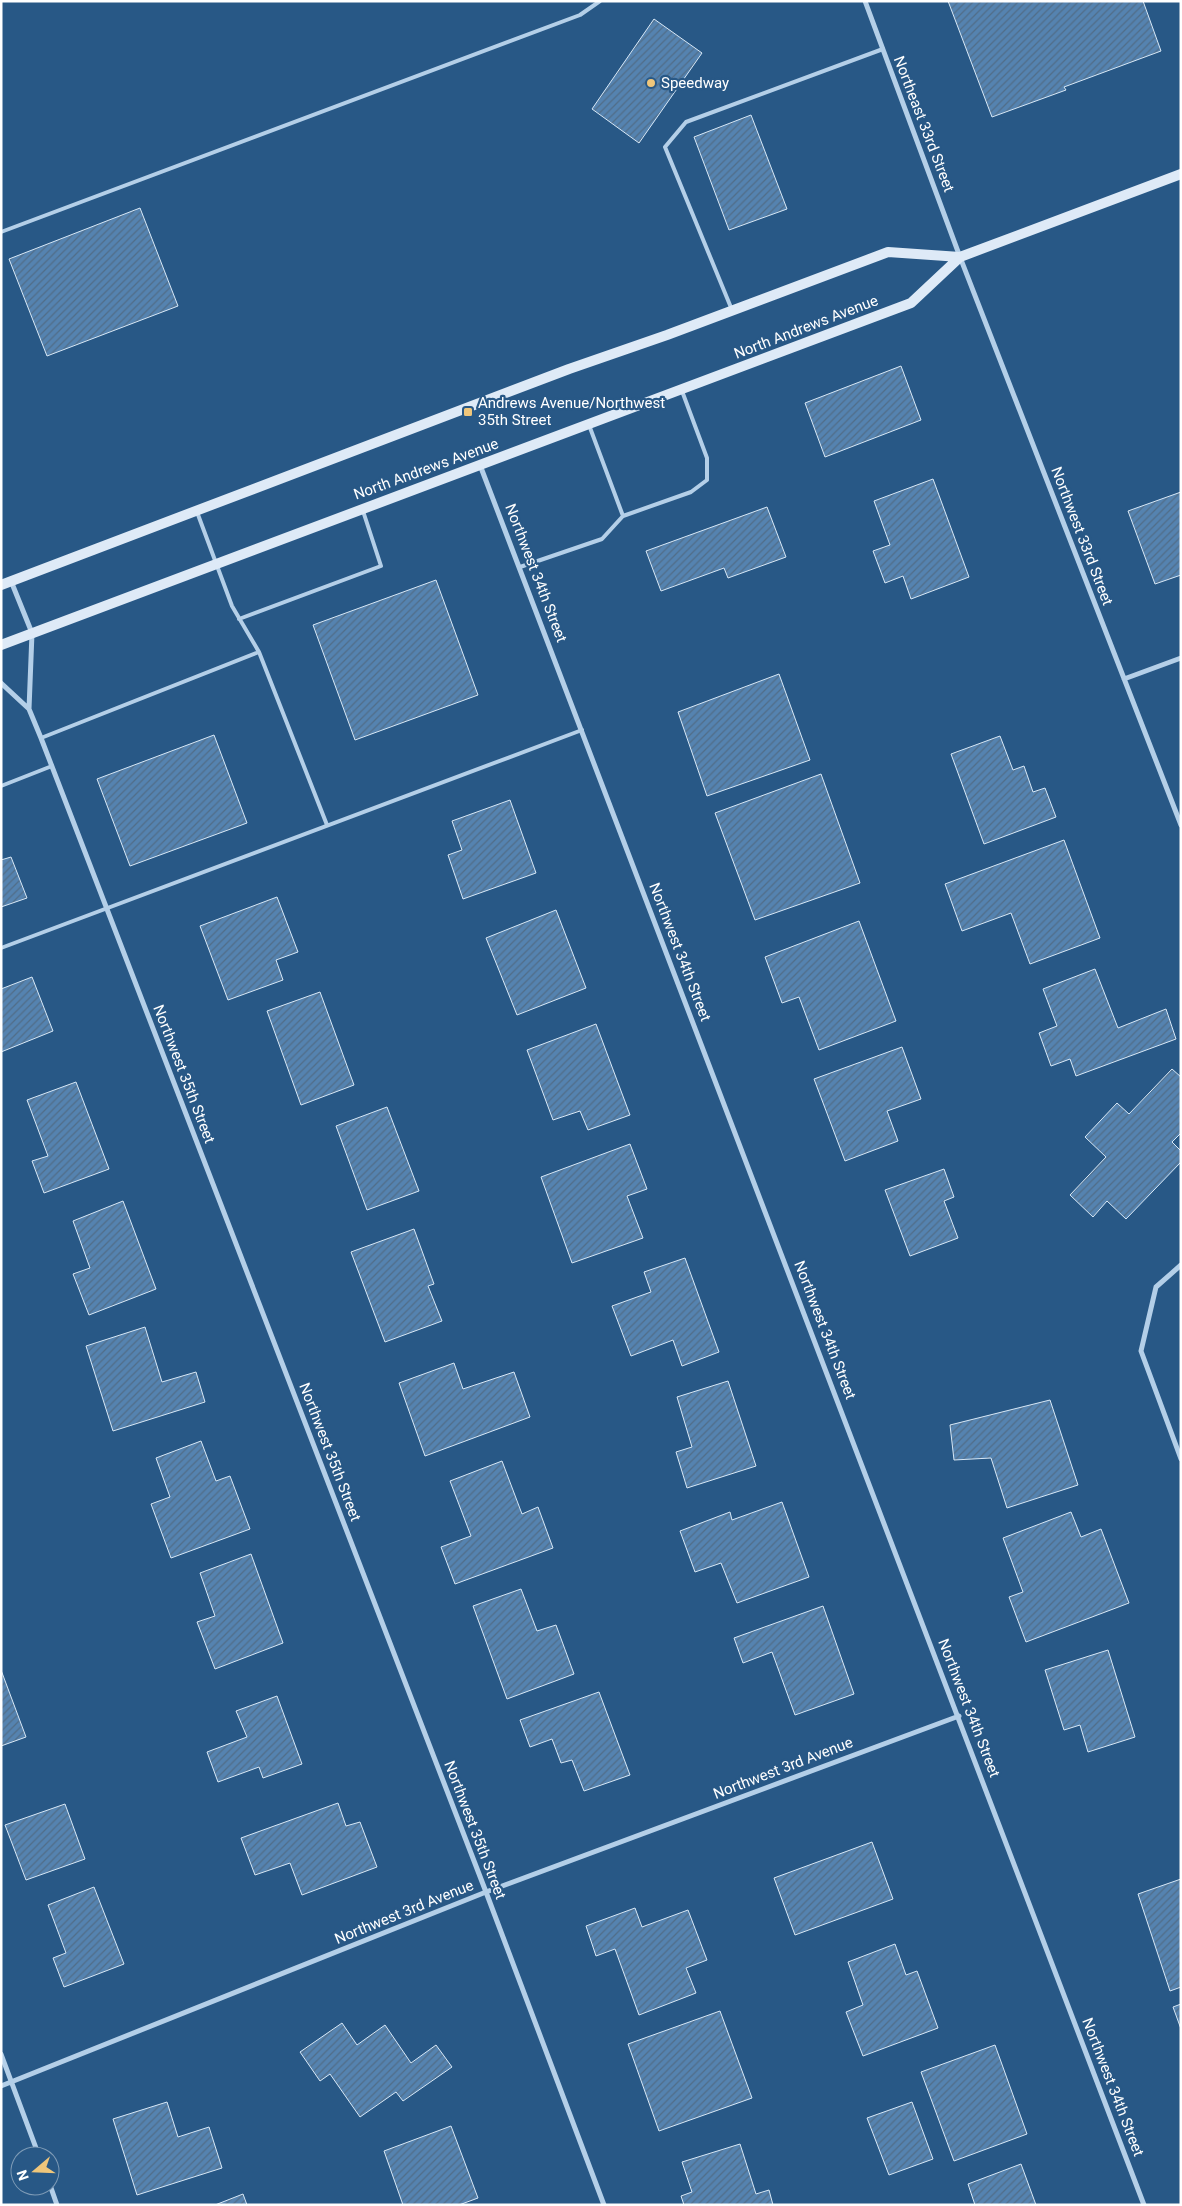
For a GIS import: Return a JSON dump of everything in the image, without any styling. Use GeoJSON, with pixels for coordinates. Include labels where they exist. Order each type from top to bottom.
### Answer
{"type":"FeatureCollection","features":[{"type":"Feature","properties":{"kind":"main road","name":"North Andrews Avenue"},"geometry":{"type":"LineString","coordinates":[[1,645],[911,303],[960,256],[1181,174]]}},
{"type":"Feature","properties":{"kind":"main road","name":"North Andrews Avenue"},"geometry":{"type":"LineString","coordinates":[[6,583],[569,369],[888,252],[960,256]]}},
{"type":"Feature","properties":{"kind":"street","name":"Northeast 33rd Street"},"geometry":{"type":"LineString","coordinates":[[865,1],[960,256]]}},
{"type":"Feature","properties":{"kind":"street","name":"Northwest 33rd Street"},"geometry":{"type":"LineString","coordinates":[[960,256],[1181,825]]}},
{"type":"Feature","properties":{"kind":"street","name":"Northwest 34th Street"},"geometry":{"type":"LineString","coordinates":[[480,465],[959,1716],[1144,2205]]}},
{"type":"Feature","properties":{"kind":"street","name":"Northwest 35th Street"},"geometry":{"type":"LineString","coordinates":[[6,583],[32,633],[29,709]]}},
{"type":"Feature","properties":{"kind":"street"},"geometry":{"type":"LineString","coordinates":[[1124,678],[1181,658]]}},
{"type":"Feature","properties":{"kind":"street","name":"Northwest 35th Street"},"geometry":{"type":"LineString","coordinates":[[1,683],[29,709],[41,738],[486,1892],[604,2205]]}},
{"type":"Feature","properties":{"kind":"street"},"geometry":{"type":"LineString","coordinates":[[1181,1265],[1156,1286],[1141,1351],[1181,1459]]}},
{"type":"Feature","properties":{"kind":"street","name":"Northwest 3rd Avenue"},"geometry":{"type":"LineString","coordinates":[[1,2086],[486,1892],[959,1716]]}},
{"type":"Feature","properties":{"kind":"street"},"geometry":{"type":"LineString","coordinates":[[1,2054],[35,2146]]}},
{"type":"Feature","properties":{"kind":"lane"},"geometry":{"type":"LineString","coordinates":[[1,232],[580,15],[600,1]]}},
{"type":"Feature","properties":{"kind":"lane"},"geometry":{"type":"LineString","coordinates":[[732,310],[665,146],[686,122],[883,49]]}},
{"type":"Feature","properties":{"kind":"lane"},"geometry":{"type":"LineString","coordinates":[[520,567],[602,539],[623,516],[691,492],[707,480],[707,458],[681,390]]}},
{"type":"Feature","properties":{"kind":"lane"},"geometry":{"type":"LineString","coordinates":[[588,425],[623,516]]}},
{"type":"Feature","properties":{"kind":"lane"},"geometry":{"type":"LineString","coordinates":[[239,619],[382,566],[362,509]]}},
{"type":"Feature","properties":{"kind":"lane"},"geometry":{"type":"LineString","coordinates":[[196,510],[232,606],[259,652],[327,826]]}},
{"type":"Feature","properties":{"kind":"lane"},"geometry":{"type":"LineString","coordinates":[[41,738],[259,652]]}},
{"type":"Feature","properties":{"kind":"lane"},"geometry":{"type":"LineString","coordinates":[[1,948],[582,730]]}},
{"type":"Feature","properties":{"kind":"lane"},"geometry":{"type":"LineString","coordinates":[[1,786],[52,766]]}},
{"type":"Feature","properties":{"kind":"building"},"geometry":{"type":"Polygon","coordinates":[[[948,1],[1143,1],[1161,51],[1064,87],[1066,90],[992,117],[948,1]]]}},
{"type":"Feature","properties":{"kind":"building"},"geometry":{"type":"Polygon","coordinates":[[[654,19],[702,53],[639,143],[592,109],[654,19]]]}},
{"type":"Feature","properties":{"kind":"building"},"geometry":{"type":"Polygon","coordinates":[[[751,115],[787,209],[729,230],[694,137],[751,115]]]}},
{"type":"Feature","properties":{"kind":"building"},"geometry":{"type":"Polygon","coordinates":[[[140,208],[178,306],[47,356],[9,259],[140,208]]]}},
{"type":"Feature","properties":{"kind":"building"},"geometry":{"type":"Polygon","coordinates":[[[901,366],[921,420],[825,457],[805,403],[901,366]]]}},
{"type":"Feature","properties":{"kind":"building"},"geometry":{"type":"Polygon","coordinates":[[[933,479],[969,577],[911,599],[903,576],[885,583],[873,551],[890,545],[874,501],[933,479]]]}},
{"type":"Feature","properties":{"kind":"building"},"geometry":{"type":"Polygon","coordinates":[[[1181,492],[1181,575],[1155,584],[1128,511],[1181,492]]]}},
{"type":"Feature","properties":{"kind":"building"},"geometry":{"type":"Polygon","coordinates":[[[767,507],[786,557],[728,578],[724,568],[661,591],[646,551],[767,507]]]}},
{"type":"Feature","properties":{"kind":"building"},"geometry":{"type":"Polygon","coordinates":[[[436,580],[478,695],[355,740],[313,625],[436,580]]]}},
{"type":"Feature","properties":{"kind":"building"},"geometry":{"type":"Polygon","coordinates":[[[779,674],[810,760],[707,796],[678,712],[779,674]]]}},
{"type":"Feature","properties":{"kind":"building"},"geometry":{"type":"Polygon","coordinates":[[[214,735],[247,823],[130,866],[97,779],[214,735]]]}},
{"type":"Feature","properties":{"kind":"building"},"geometry":{"type":"Polygon","coordinates":[[[1000,736],[1013,770],[1024,766],[1033,792],[1045,788],[1056,817],[984,844],[951,754],[1000,736]]]}},
{"type":"Feature","properties":{"kind":"building"},"geometry":{"type":"Polygon","coordinates":[[[821,774],[860,883],[755,920],[715,813],[821,774]]]}},
{"type":"Feature","properties":{"kind":"building"},"geometry":{"type":"Polygon","coordinates":[[[510,800],[536,873],[463,899],[448,855],[462,850],[452,821],[510,800]]]}},
{"type":"Feature","properties":{"kind":"building"},"geometry":{"type":"Polygon","coordinates":[[[1064,840],[1100,938],[1030,964],[1011,913],[962,931],[945,884],[1064,840]]]}},
{"type":"Feature","properties":{"kind":"building"},"geometry":{"type":"Polygon","coordinates":[[[11,857],[27,898],[1,907],[1,860],[11,857]]]}},
{"type":"Feature","properties":{"kind":"building"},"geometry":{"type":"Polygon","coordinates":[[[277,897],[298,952],[276,960],[283,980],[228,1000],[200,926],[277,897]]]}},
{"type":"Feature","properties":{"kind":"building"},"geometry":{"type":"Polygon","coordinates":[[[556,910],[586,988],[517,1015],[486,938],[556,910]]]}},
{"type":"Feature","properties":{"kind":"building"},"geometry":{"type":"Polygon","coordinates":[[[859,921],[896,1021],[819,1050],[799,997],[782,1003],[765,957],[859,921]]]}},
{"type":"Feature","properties":{"kind":"building"},"geometry":{"type":"Polygon","coordinates":[[[1095,969],[1118,1028],[1166,1009],[1176,1039],[1076,1076],[1070,1059],[1051,1066],[1039,1033],[1057,1026],[1043,989],[1095,969]]]}},
{"type":"Feature","properties":{"kind":"building"},"geometry":{"type":"Polygon","coordinates":[[[32,977],[53,1031],[1,1052],[1,989],[32,977]]]}},
{"type":"Feature","properties":{"kind":"building"},"geometry":{"type":"Polygon","coordinates":[[[320,992],[354,1085],[301,1105],[267,1011],[320,992]]]}},
{"type":"Feature","properties":{"kind":"building"},"geometry":{"type":"Polygon","coordinates":[[[596,1024],[630,1115],[588,1130],[580,1111],[553,1120],[527,1050],[596,1024]]]}},
{"type":"Feature","properties":{"kind":"building"},"geometry":{"type":"Polygon","coordinates":[[[902,1047],[921,1099],[887,1111],[898,1141],[845,1161],[814,1079],[902,1047]]]}},
{"type":"Feature","properties":{"kind":"building"},"geometry":{"type":"Polygon","coordinates":[[[1172,1069],[1181,1077],[1181,1133],[1172,1142],[1181,1151],[1181,1162],[1126,1219],[1107,1201],[1093,1217],[1070,1195],[1106,1157],[1085,1137],[1117,1103],[1129,1114],[1172,1069]]]}},
{"type":"Feature","properties":{"kind":"building"},"geometry":{"type":"Polygon","coordinates":[[[76,1082],[109,1169],[44,1193],[32,1161],[48,1156],[27,1100],[76,1082]]]}},
{"type":"Feature","properties":{"kind":"building"},"geometry":{"type":"Polygon","coordinates":[[[387,1107],[419,1191],[367,1210],[336,1126],[387,1107]]]}},
{"type":"Feature","properties":{"kind":"building"},"geometry":{"type":"Polygon","coordinates":[[[630,1144],[647,1189],[627,1196],[643,1238],[572,1263],[541,1177],[630,1144]]]}},
{"type":"Feature","properties":{"kind":"building"},"geometry":{"type":"Polygon","coordinates":[[[944,1169],[954,1197],[944,1201],[958,1238],[910,1256],[885,1190],[944,1169]]]}},
{"type":"Feature","properties":{"kind":"building"},"geometry":{"type":"Polygon","coordinates":[[[123,1201],[156,1289],[89,1315],[73,1274],[90,1268],[73,1221],[123,1201]]]}},
{"type":"Feature","properties":{"kind":"building"},"geometry":{"type":"Polygon","coordinates":[[[414,1229],[434,1284],[428,1286],[442,1321],[385,1342],[351,1252],[414,1229]]]}},
{"type":"Feature","properties":{"kind":"building"},"geometry":{"type":"Polygon","coordinates":[[[685,1258],[719,1352],[682,1366],[673,1340],[631,1356],[612,1306],[651,1292],[644,1272],[685,1258]]]}},
{"type":"Feature","properties":{"kind":"building"},"geometry":{"type":"Polygon","coordinates":[[[145,1327],[162,1382],[196,1372],[205,1402],[113,1431],[86,1346],[145,1327]]]}},
{"type":"Feature","properties":{"kind":"building"},"geometry":{"type":"Polygon","coordinates":[[[454,1363],[463,1389],[514,1372],[530,1417],[425,1456],[399,1383],[454,1363]]]}},
{"type":"Feature","properties":{"kind":"building"},"geometry":{"type":"Polygon","coordinates":[[[728,1381],[756,1466],[687,1488],[676,1452],[692,1447],[677,1397],[728,1381]]]}},
{"type":"Feature","properties":{"kind":"building"},"geometry":{"type":"Polygon","coordinates":[[[1050,1400],[1078,1485],[1007,1508],[991,1458],[954,1460],[950,1425],[1050,1400]]]}},
{"type":"Feature","properties":{"kind":"building"},"geometry":{"type":"Polygon","coordinates":[[[201,1441],[216,1481],[230,1476],[250,1529],[171,1558],[151,1504],[170,1497],[156,1458],[201,1441]]]}},
{"type":"Feature","properties":{"kind":"building"},"geometry":{"type":"Polygon","coordinates":[[[502,1461],[522,1514],[538,1507],[553,1548],[455,1584],[441,1547],[471,1536],[450,1481],[502,1461]]]}},
{"type":"Feature","properties":{"kind":"building"},"geometry":{"type":"Polygon","coordinates":[[[782,1502],[809,1577],[737,1603],[721,1563],[695,1572],[680,1531],[730,1512],[732,1520],[782,1502]]]}},
{"type":"Feature","properties":{"kind":"building"},"geometry":{"type":"Polygon","coordinates":[[[1071,1512],[1081,1537],[1101,1529],[1129,1603],[1026,1642],[1009,1597],[1023,1592],[1003,1538],[1071,1512]]]}},
{"type":"Feature","properties":{"kind":"building"},"geometry":{"type":"Polygon","coordinates":[[[251,1554],[283,1643],[215,1669],[197,1622],[215,1616],[200,1573],[251,1554]]]}},
{"type":"Feature","properties":{"kind":"building"},"geometry":{"type":"Polygon","coordinates":[[[521,1589],[537,1631],[556,1625],[574,1674],[507,1699],[473,1606],[521,1589]]]}},
{"type":"Feature","properties":{"kind":"building"},"geometry":{"type":"Polygon","coordinates":[[[823,1606],[854,1694],[795,1715],[772,1652],[743,1663],[734,1638],[823,1606]]]}},
{"type":"Feature","properties":{"kind":"building"},"geometry":{"type":"Polygon","coordinates":[[[1108,1650],[1135,1737],[1088,1752],[1080,1725],[1064,1730],[1045,1670],[1108,1650]]]}},
{"type":"Feature","properties":{"kind":"building"},"geometry":{"type":"Polygon","coordinates":[[[1,1670],[26,1737],[1,1746],[1,1670]]]}},
{"type":"Feature","properties":{"kind":"building"},"geometry":{"type":"Polygon","coordinates":[[[599,1692],[630,1775],[584,1791],[572,1760],[561,1763],[552,1739],[530,1747],[520,1720],[599,1692]]]}},
{"type":"Feature","properties":{"kind":"building"},"geometry":{"type":"Polygon","coordinates":[[[277,1696],[302,1764],[263,1778],[259,1767],[218,1782],[207,1752],[247,1737],[236,1711],[277,1696]]]}},
{"type":"Feature","properties":{"kind":"building"},"geometry":{"type":"Polygon","coordinates":[[[338,1803],[346,1826],[360,1822],[377,1867],[302,1895],[290,1863],[255,1875],[241,1838],[338,1803]]]}},
{"type":"Feature","properties":{"kind":"building"},"geometry":{"type":"Polygon","coordinates":[[[65,1804],[85,1859],[26,1880],[5,1825],[65,1804]]]}},
{"type":"Feature","properties":{"kind":"building"},"geometry":{"type":"Polygon","coordinates":[[[872,1842],[893,1899],[795,1935],[774,1878],[872,1842]]]}},
{"type":"Feature","properties":{"kind":"building"},"geometry":{"type":"Polygon","coordinates":[[[1181,1879],[1181,1987],[1170,1991],[1138,1894],[1181,1879]]]}},
{"type":"Feature","properties":{"kind":"building"},"geometry":{"type":"Polygon","coordinates":[[[94,1887],[124,1964],[64,1987],[53,1958],[66,1953],[48,1905],[94,1887]]]}},
{"type":"Feature","properties":{"kind":"building"},"geometry":{"type":"Polygon","coordinates":[[[635,1908],[642,1927],[688,1910],[707,1960],[686,1968],[696,1993],[639,2015],[615,1949],[596,1956],[586,1926],[635,1908]]]}},
{"type":"Feature","properties":{"kind":"building"},"geometry":{"type":"Polygon","coordinates":[[[895,1944],[906,1975],[917,1971],[938,2028],[863,2056],[846,2012],[863,2005],[848,1962],[895,1944]]]}},
{"type":"Feature","properties":{"kind":"building"},"geometry":{"type":"Polygon","coordinates":[[[1181,2004],[1181,2029],[1173,2007],[1181,2004]]]}},
{"type":"Feature","properties":{"kind":"building"},"geometry":{"type":"Polygon","coordinates":[[[720,2011],[752,2098],[659,2131],[628,2044],[720,2011]]]}},
{"type":"Feature","properties":{"kind":"building"},"geometry":{"type":"Polygon","coordinates":[[[342,2023],[357,2045],[385,2025],[411,2063],[436,2045],[452,2067],[403,2101],[396,2092],[360,2117],[330,2074],[320,2081],[300,2052],[342,2023]]]}},
{"type":"Feature","properties":{"kind":"building"},"geometry":{"type":"Polygon","coordinates":[[[995,2045],[1027,2134],[954,2161],[921,2072],[995,2045]]]}},
{"type":"Feature","properties":{"kind":"building"},"geometry":{"type":"Polygon","coordinates":[[[167,2102],[178,2137],[209,2127],[222,2168],[137,2195],[113,2119],[167,2102]]]}},
{"type":"Feature","properties":{"kind":"building"},"geometry":{"type":"Polygon","coordinates":[[[912,2102],[933,2159],[889,2175],[867,2118],[912,2102]]]}},
{"type":"Feature","properties":{"kind":"building"},"geometry":{"type":"Polygon","coordinates":[[[451,2126],[478,2198],[459,2205],[403,2205],[384,2151],[451,2126]]]}},
{"type":"Feature","properties":{"kind":"building"},"geometry":{"type":"Polygon","coordinates":[[[740,2144],[756,2194],[769,2190],[773,2205],[684,2205],[681,2196],[692,2192],[682,2162],[740,2144]]]}},
{"type":"Feature","properties":{"kind":"building"},"geometry":{"type":"Polygon","coordinates":[[[1021,2164],[1036,2205],[975,2205],[968,2184],[1021,2164]]]}},
{"type":"Feature","properties":{"kind":"building"},"geometry":{"type":"Polygon","coordinates":[[[243,2194],[247,2205],[215,2205],[243,2194]]]}},
{"type":"Feature","properties":{"kind":"place","name":"Speedway"},"geometry":{"type":"Point","coordinates":[651,83]}},
{"type":"Feature","properties":{"kind":"place","name":"Andrews Avenue/Northwest 35th Street"},"geometry":{"type":"Point","coordinates":[468,412]}}]}
